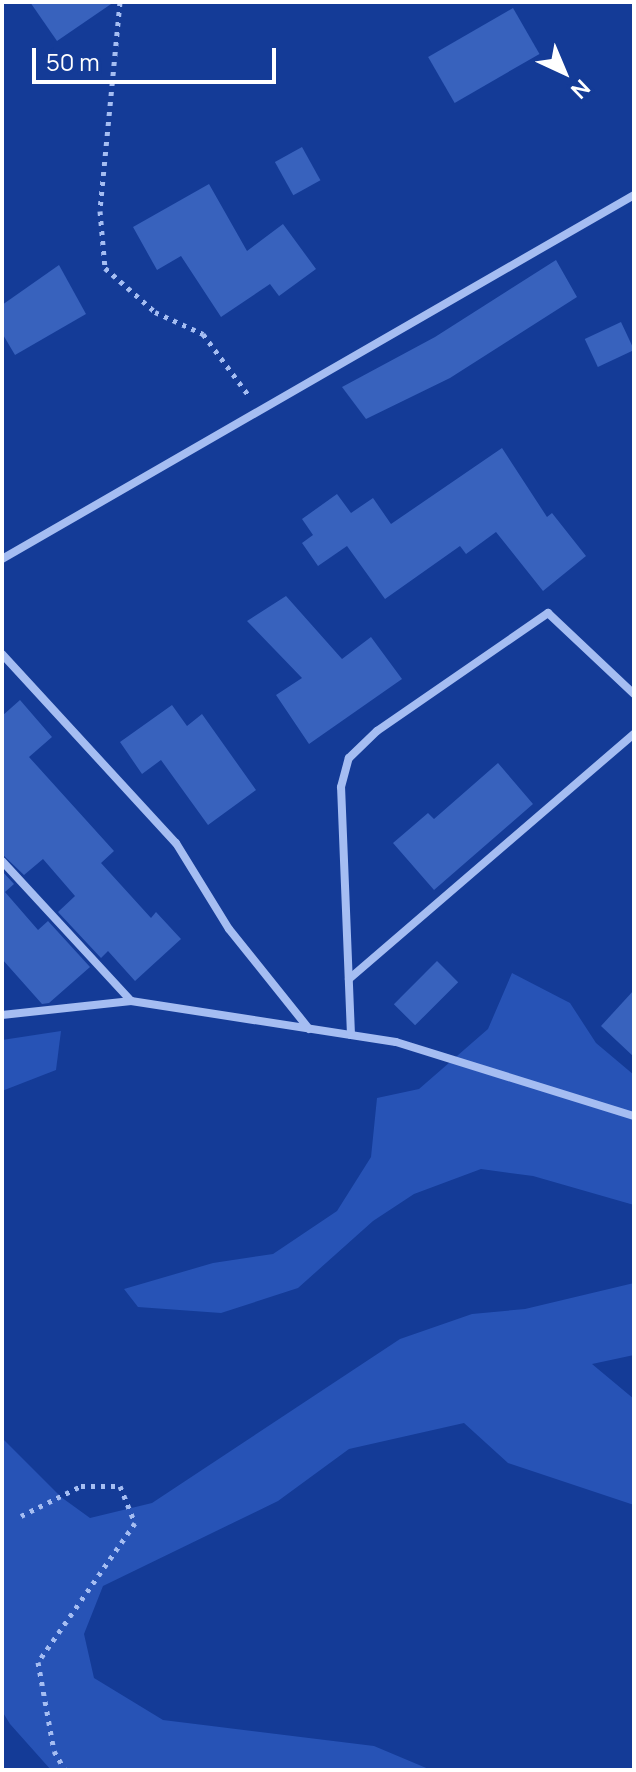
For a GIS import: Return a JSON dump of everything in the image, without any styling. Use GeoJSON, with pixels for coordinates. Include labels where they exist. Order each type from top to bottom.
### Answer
{"type":"FeatureCollection","features":[{"type":"Feature","properties":{"kind":"street"},"geometry":{"type":"LineString","coordinates":[[2,559],[261,413],[358,351],[634,195]]}},
{"type":"Feature","properties":{"kind":"street"},"geometry":{"type":"LineString","coordinates":[[351,1035],[341,787],[349,758],[377,731],[548,613],[634,694]]}},
{"type":"Feature","properties":{"kind":"street"},"geometry":{"type":"LineString","coordinates":[[2,654],[176,843],[229,929],[309,1029]]}},
{"type":"Feature","properties":{"kind":"street"},"geometry":{"type":"LineString","coordinates":[[349,979],[634,734]]}},
{"type":"Feature","properties":{"kind":"street"},"geometry":{"type":"LineString","coordinates":[[2,861],[131,1001]]}},
{"type":"Feature","properties":{"kind":"street"},"geometry":{"type":"LineString","coordinates":[[2,1015],[131,1001],[396,1042],[634,1116]]}},
{"type":"Feature","properties":{"kind":"path"},"geometry":{"type":"LineString","coordinates":[[120,2],[100,211],[105,268],[155,312],[203,334],[261,413]]}},
{"type":"Feature","properties":{"kind":"path"},"geometry":{"type":"LineString","coordinates":[[21,1516],[81,1486],[120,1486],[135,1523],[38,1662],[54,1751],[65,1770]]}},
{"type":"Feature","properties":{"kind":"shaded area"},"geometry":{"type":"Polygon","coordinates":[[[512,973],[570,1003],[596,1043],[634,1075],[634,1205],[533,1176],[481,1169],[414,1194],[373,1221],[298,1288],[221,1313],[138,1307],[124,1289],[213,1263],[273,1254],[337,1211],[371,1157],[377,1098],[419,1089],[488,1029],[512,973]]]}},
{"type":"Feature","properties":{"kind":"shaded area"},"geometry":{"type":"Polygon","coordinates":[[[61,1031],[56,1070],[2,1091],[2,1040],[61,1031]]]}},
{"type":"Feature","properties":{"kind":"shaded area"},"geometry":{"type":"Polygon","coordinates":[[[634,1283],[634,1355],[592,1364],[634,1399],[634,1505],[508,1463],[464,1423],[349,1449],[278,1501],[103,1586],[84,1634],[94,1678],[163,1720],[374,1746],[431,1770],[51,1770],[10,1724],[2,1711],[2,1438],[61,1497],[90,1518],[152,1503],[400,1339],[472,1314],[525,1309],[634,1283]]]}},
{"type":"Feature","properties":{"kind":"building"},"geometry":{"type":"Polygon","coordinates":[[[30,2],[114,2],[57,41],[30,2]]]}},
{"type":"Feature","properties":{"kind":"building"},"geometry":{"type":"Polygon","coordinates":[[[513,8],[540,54],[455,103],[428,57],[513,8]]]}},
{"type":"Feature","properties":{"kind":"building"},"geometry":{"type":"Polygon","coordinates":[[[302,147],[320,180],[293,195],[275,162],[302,147]]]}},
{"type":"Feature","properties":{"kind":"building"},"geometry":{"type":"Polygon","coordinates":[[[209,184],[247,251],[283,224],[316,269],[279,296],[270,284],[221,317],[181,256],[157,270],[133,227],[209,184]]]}},
{"type":"Feature","properties":{"kind":"building"},"geometry":{"type":"Polygon","coordinates":[[[556,260],[577,297],[450,378],[366,419],[342,387],[435,337],[556,260]]]}},
{"type":"Feature","properties":{"kind":"building"},"geometry":{"type":"Polygon","coordinates":[[[59,265],[86,314],[15,355],[2,333],[2,305],[59,265]]]}},
{"type":"Feature","properties":{"kind":"building"},"geometry":{"type":"Polygon","coordinates":[[[621,322],[634,350],[598,367],[585,339],[621,322]]]}},
{"type":"Feature","properties":{"kind":"building"},"geometry":{"type":"Polygon","coordinates":[[[502,448],[547,517],[552,513],[586,556],[543,591],[496,532],[466,554],[460,546],[385,599],[347,546],[318,566],[302,543],[313,535],[302,519],[337,494],[351,513],[373,498],[391,524],[502,448]]]}},
{"type":"Feature","properties":{"kind":"building"},"geometry":{"type":"Polygon","coordinates":[[[286,596],[342,659],[371,637],[402,679],[309,744],[276,695],[302,678],[247,621],[286,596]]]}},
{"type":"Feature","properties":{"kind":"building"},"geometry":{"type":"Polygon","coordinates":[[[20,700],[52,737],[29,757],[114,851],[101,863],[151,918],[156,912],[181,939],[135,981],[108,951],[101,958],[58,912],[75,896],[43,859],[24,875],[2,854],[2,716],[20,700]]]}},
{"type":"Feature","properties":{"kind":"building"},"geometry":{"type":"Polygon","coordinates":[[[172,705],[187,726],[202,714],[256,790],[208,825],[161,760],[142,774],[120,742],[172,705]]]}},
{"type":"Feature","properties":{"kind":"building"},"geometry":{"type":"Polygon","coordinates":[[[498,763],[533,804],[434,890],[393,843],[428,813],[434,819],[498,763]]]}},
{"type":"Feature","properties":{"kind":"building"},"geometry":{"type":"Polygon","coordinates":[[[2,871],[14,884],[5,892],[38,930],[48,921],[90,967],[49,1003],[42,1004],[2,959],[2,871]]]}},
{"type":"Feature","properties":{"kind":"building"},"geometry":{"type":"Polygon","coordinates":[[[437,961],[458,982],[415,1025],[394,1004],[437,961]]]}},
{"type":"Feature","properties":{"kind":"building"},"geometry":{"type":"Polygon","coordinates":[[[634,990],[634,1057],[601,1026],[634,990]]]}}]}
